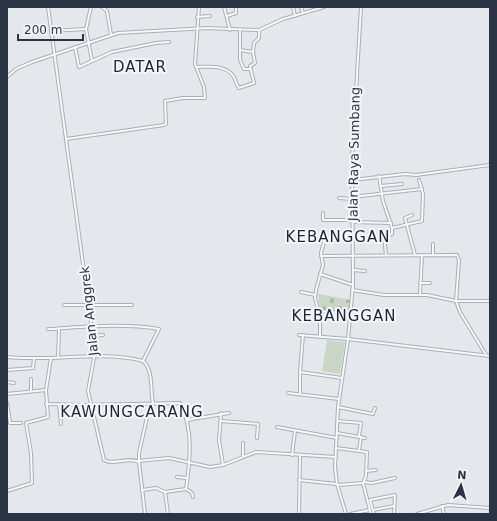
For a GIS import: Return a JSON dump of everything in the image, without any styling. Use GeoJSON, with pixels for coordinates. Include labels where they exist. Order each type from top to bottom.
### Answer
{"type":"FeatureCollection","features":[{"type":"Feature","properties":{"kind":"street","name":"Jalan Anggrek"},"geometry":{"type":"LineString","coordinates":[[48,7],[90,304],[96,357],[88,384],[90,405],[104,460],[109,462],[138,461]]}},
{"type":"Feature","properties":{"kind":"street"},"geometry":{"type":"LineString","coordinates":[[91,7],[86,29],[92,61]]}},
{"type":"Feature","properties":{"kind":"street"},"geometry":{"type":"LineString","coordinates":[[102,7],[107,11],[111,35]]}},
{"type":"Feature","properties":{"kind":"street"},"geometry":{"type":"LineString","coordinates":[[66,139],[164,125],[166,124],[165,101],[206,97],[204,87],[196,67],[196,29],[199,7]]}},
{"type":"Feature","properties":{"kind":"street"},"geometry":{"type":"LineString","coordinates":[[224,7],[230,30]]}},
{"type":"Feature","properties":{"kind":"street"},"geometry":{"type":"LineString","coordinates":[[227,16],[236,13],[236,7]]}},
{"type":"Feature","properties":{"kind":"street"},"geometry":{"type":"LineString","coordinates":[[293,7],[295,16]]}},
{"type":"Feature","properties":{"kind":"street"},"geometry":{"type":"LineString","coordinates":[[301,7],[303,13]]}},
{"type":"Feature","properties":{"kind":"street"},"geometry":{"type":"LineString","coordinates":[[7,78],[20,68],[55,54],[118,33],[147,30],[259,30],[303,13],[324,7]]}},
{"type":"Feature","properties":{"kind":"street","name":"Jalan Raya Sumbang"},"geometry":{"type":"LineString","coordinates":[[346,514],[337,485],[336,448],[338,407],[348,339],[353,285],[352,135],[361,7]]}},
{"type":"Feature","properties":{"kind":"street"},"geometry":{"type":"LineString","coordinates":[[197,17],[210,16]]}},
{"type":"Feature","properties":{"kind":"street"},"geometry":{"type":"LineString","coordinates":[[51,31],[86,29]]}},
{"type":"Feature","properties":{"kind":"street"},"geometry":{"type":"LineString","coordinates":[[196,67],[215,66],[227,70],[234,77],[239,88],[254,83],[251,66],[255,63],[253,46],[259,38],[259,30]]}},
{"type":"Feature","properties":{"kind":"street"},"geometry":{"type":"LineString","coordinates":[[240,31],[240,50],[243,68],[251,69]]}},
{"type":"Feature","properties":{"kind":"street"},"geometry":{"type":"LineString","coordinates":[[75,47],[78,66],[112,52],[156,43],[169,42]]}},
{"type":"Feature","properties":{"kind":"street"},"geometry":{"type":"LineString","coordinates":[[240,50],[253,52]]}},
{"type":"Feature","properties":{"kind":"street"},"geometry":{"type":"LineString","coordinates":[[352,180],[379,176],[429,174],[490,165]]}},
{"type":"Feature","properties":{"kind":"street"},"geometry":{"type":"LineString","coordinates":[[379,176],[382,193],[392,228],[392,233],[384,236],[386,256]]}},
{"type":"Feature","properties":{"kind":"street"},"geometry":{"type":"LineString","coordinates":[[392,228],[407,226],[422,221],[424,202],[419,180]]}},
{"type":"Feature","properties":{"kind":"street"},"geometry":{"type":"LineString","coordinates":[[381,186],[402,184]]}},
{"type":"Feature","properties":{"kind":"street"},"geometry":{"type":"LineString","coordinates":[[339,198],[352,198],[422,189]]}},
{"type":"Feature","properties":{"kind":"street"},"geometry":{"type":"LineString","coordinates":[[323,213],[323,220],[391,223]]}},
{"type":"Feature","properties":{"kind":"street"},"geometry":{"type":"LineString","coordinates":[[412,216],[405,217],[415,255]]}},
{"type":"Feature","properties":{"kind":"street"},"geometry":{"type":"LineString","coordinates":[[320,336],[320,311],[315,295],[324,262],[321,256],[325,238]]}},
{"type":"Feature","properties":{"kind":"street"},"geometry":{"type":"LineString","coordinates":[[433,244],[433,255]]}},
{"type":"Feature","properties":{"kind":"street"},"geometry":{"type":"LineString","coordinates":[[321,256],[450,254],[459,256],[456,301],[460,312],[486,355]]}},
{"type":"Feature","properties":{"kind":"street"},"geometry":{"type":"LineString","coordinates":[[420,295],[422,255]]}},
{"type":"Feature","properties":{"kind":"street"},"geometry":{"type":"LineString","coordinates":[[353,270],[365,271]]}},
{"type":"Feature","properties":{"kind":"street"},"geometry":{"type":"LineString","coordinates":[[320,274],[353,285]]}},
{"type":"Feature","properties":{"kind":"street"},"geometry":{"type":"LineString","coordinates":[[420,283],[430,283]]}},
{"type":"Feature","properties":{"kind":"street"},"geometry":{"type":"LineString","coordinates":[[352,290],[384,294],[420,295],[456,301],[490,301]]}},
{"type":"Feature","properties":{"kind":"street"},"geometry":{"type":"LineString","coordinates":[[301,292],[315,295]]}},
{"type":"Feature","properties":{"kind":"street"},"geometry":{"type":"LineString","coordinates":[[64,305],[132,305]]}},
{"type":"Feature","properties":{"kind":"street"},"geometry":{"type":"LineString","coordinates":[[320,311],[350,314]]}},
{"type":"Feature","properties":{"kind":"street"},"geometry":{"type":"LineString","coordinates":[[48,329],[141,326],[159,330],[145,362]]}},
{"type":"Feature","properties":{"kind":"street"},"geometry":{"type":"LineString","coordinates":[[58,358],[59,329]]}},
{"type":"Feature","properties":{"kind":"street"},"geometry":{"type":"LineString","coordinates":[[93,336],[103,335]]}},
{"type":"Feature","properties":{"kind":"street"},"geometry":{"type":"LineString","coordinates":[[299,335],[348,339],[490,356]]}},
{"type":"Feature","properties":{"kind":"street"},"geometry":{"type":"LineString","coordinates":[[300,394],[303,335]]}},
{"type":"Feature","properties":{"kind":"street"},"geometry":{"type":"LineString","coordinates":[[7,357],[96,357],[130,359],[145,362],[150,371],[150,392],[152,404],[138,461],[145,514]]}},
{"type":"Feature","properties":{"kind":"street"},"geometry":{"type":"LineString","coordinates":[[7,370],[33,368],[34,358]]}},
{"type":"Feature","properties":{"kind":"street"},"geometry":{"type":"LineString","coordinates":[[7,491],[32,483],[31,453],[26,423],[48,417],[46,390],[51,358]]}},
{"type":"Feature","properties":{"kind":"street"},"geometry":{"type":"LineString","coordinates":[[300,372],[342,378]]}},
{"type":"Feature","properties":{"kind":"street"},"geometry":{"type":"LineString","coordinates":[[31,379],[31,391]]}},
{"type":"Feature","properties":{"kind":"street"},"geometry":{"type":"LineString","coordinates":[[7,382],[14,383]]}},
{"type":"Feature","properties":{"kind":"street"},"geometry":{"type":"LineString","coordinates":[[7,394],[46,390]]}},
{"type":"Feature","properties":{"kind":"street"},"geometry":{"type":"LineString","coordinates":[[288,393],[339,399]]}},
{"type":"Feature","properties":{"kind":"street"},"geometry":{"type":"LineString","coordinates":[[46,404],[90,405],[180,402],[187,420],[190,463],[186,489]]}},
{"type":"Feature","properties":{"kind":"street"},"geometry":{"type":"LineString","coordinates":[[7,403],[10,423],[21,423]]}},
{"type":"Feature","properties":{"kind":"street"},"geometry":{"type":"LineString","coordinates":[[58,404],[61,424]]}},
{"type":"Feature","properties":{"kind":"street"},"geometry":{"type":"LineString","coordinates":[[338,407],[373,414],[375,408]]}},
{"type":"Feature","properties":{"kind":"street"},"geometry":{"type":"LineString","coordinates":[[221,413],[219,445],[223,465]]}},
{"type":"Feature","properties":{"kind":"street"},"geometry":{"type":"LineString","coordinates":[[187,420],[228,413]]}},
{"type":"Feature","properties":{"kind":"street"},"geometry":{"type":"LineString","coordinates":[[220,420],[258,424],[257,438]]}},
{"type":"Feature","properties":{"kind":"street"},"geometry":{"type":"LineString","coordinates":[[338,421],[360,423],[359,450]]}},
{"type":"Feature","properties":{"kind":"street"},"geometry":{"type":"LineString","coordinates":[[277,427],[337,438]]}},
{"type":"Feature","properties":{"kind":"street"},"geometry":{"type":"LineString","coordinates":[[292,455],[296,431]]}},
{"type":"Feature","properties":{"kind":"street"},"geometry":{"type":"LineString","coordinates":[[337,433],[365,438]]}},
{"type":"Feature","properties":{"kind":"street"},"geometry":{"type":"LineString","coordinates":[[243,443],[243,457]]}},
{"type":"Feature","properties":{"kind":"street"},"geometry":{"type":"LineString","coordinates":[[336,448],[366,452],[364,482],[373,514]]}},
{"type":"Feature","properties":{"kind":"street"},"geometry":{"type":"LineString","coordinates":[[138,461],[169,458],[210,467],[223,465],[256,452],[336,457]]}},
{"type":"Feature","properties":{"kind":"street"},"geometry":{"type":"LineString","coordinates":[[299,514],[300,455]]}},
{"type":"Feature","properties":{"kind":"street"},"geometry":{"type":"LineString","coordinates":[[366,470],[376,470]]}},
{"type":"Feature","properties":{"kind":"street"},"geometry":{"type":"LineString","coordinates":[[176,477],[188,478]]}},
{"type":"Feature","properties":{"kind":"street"},"geometry":{"type":"LineString","coordinates":[[299,480],[337,485],[364,482],[372,483],[395,478]]}},
{"type":"Feature","properties":{"kind":"street"},"geometry":{"type":"LineString","coordinates":[[142,490],[156,488],[165,492],[186,489],[192,493],[193,497]]}},
{"type":"Feature","properties":{"kind":"street"},"geometry":{"type":"LineString","coordinates":[[165,492],[168,514]]}},
{"type":"Feature","properties":{"kind":"street"},"geometry":{"type":"LineString","coordinates":[[372,510],[370,500],[395,495],[394,514]]}},
{"type":"Feature","properties":{"kind":"street"},"geometry":{"type":"LineString","coordinates":[[350,514],[394,506]]}},
{"type":"Feature","properties":{"kind":"street"},"geometry":{"type":"LineString","coordinates":[[442,506],[444,514]]}},
{"type":"Feature","properties":{"kind":"street"},"geometry":{"type":"LineString","coordinates":[[417,514],[442,506],[474,506],[490,508]]}},
{"type":"Feature","properties":{"kind":"green space"},"geometry":{"type":"Polygon","coordinates":[[[318,294],[351,300],[349,313],[320,310],[318,294]]]}},
{"type":"Feature","properties":{"kind":"green space"},"geometry":{"type":"Polygon","coordinates":[[[327,340],[345,342],[340,374],[322,371],[327,340]]]}},
{"type":"Feature","properties":{"kind":"district","name":"DATAR"},"geometry":{"type":"Point","coordinates":[140,67]}},
{"type":"Feature","properties":{"kind":"district","name":"KEBANGGAN"},"geometry":{"type":"Point","coordinates":[338,237]}},
{"type":"Feature","properties":{"kind":"district","name":"KEBANGGAN"},"geometry":{"type":"Point","coordinates":[344,316]}},
{"type":"Feature","properties":{"kind":"district","name":"KAWUNGCARANG"},"geometry":{"type":"Point","coordinates":[132,412]}}]}
